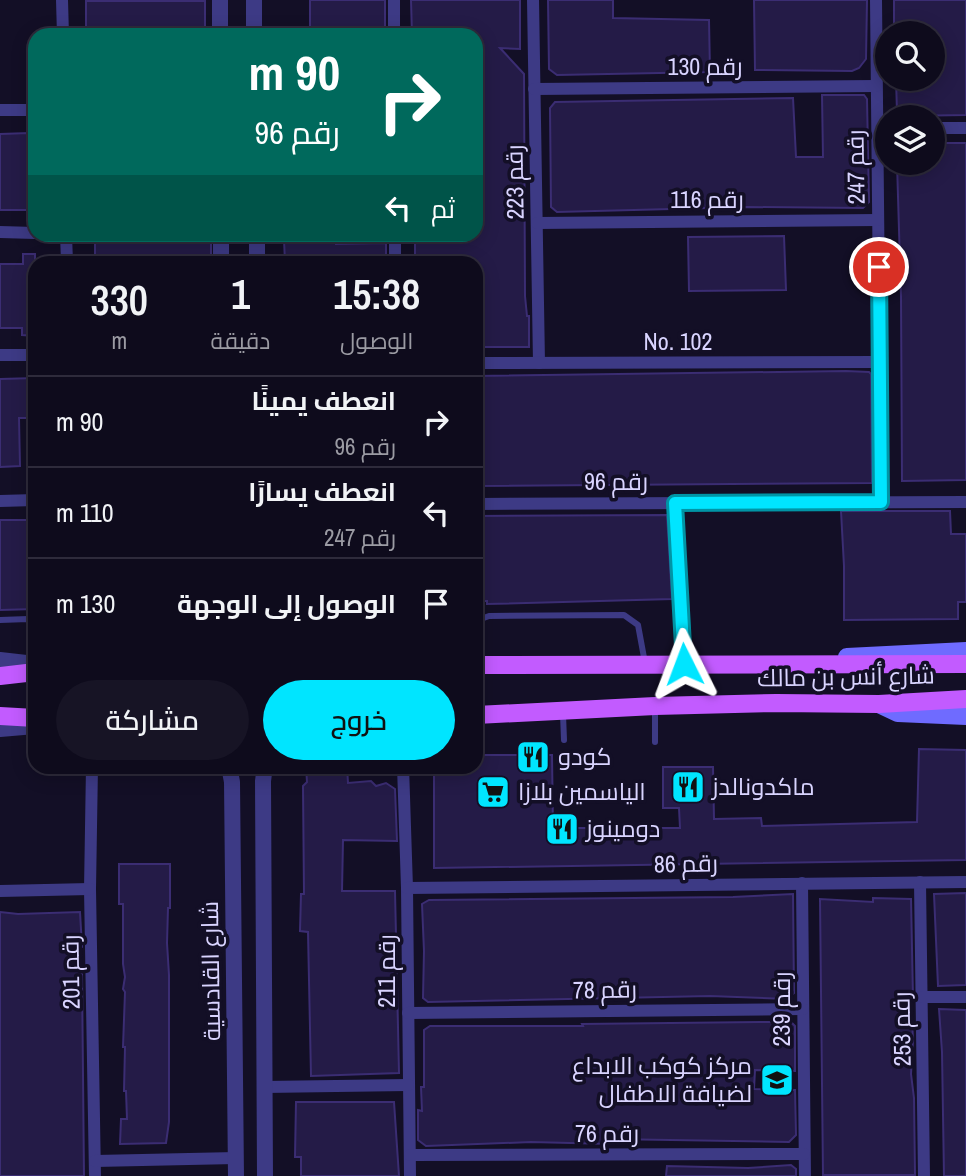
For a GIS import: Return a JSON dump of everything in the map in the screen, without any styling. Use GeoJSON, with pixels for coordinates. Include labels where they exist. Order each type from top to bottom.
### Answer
{"type":"FeatureCollection","features":[{"type":"Feature","properties":{"kind":"main road"},"geometry":{"type":"LineString","coordinates":[[684,664],[966,651]]}},
{"type":"Feature","properties":{"kind":"main road","name":"شارع أنس بن مالك"},"geometry":{"type":"LineString","coordinates":[[483,665],[966,664]]}},
{"type":"Feature","properties":{"kind":"main road"},"geometry":{"type":"LineString","coordinates":[[0,676],[28,673]]}},
{"type":"Feature","properties":{"kind":"main road","name":"شارع أنس بن مالك"},"geometry":{"type":"LineString","coordinates":[[483,715],[655,706],[879,704],[966,699]]}},
{"type":"Feature","properties":{"kind":"main road"},"geometry":{"type":"LineString","coordinates":[[879,704],[898,713],[966,716]]}},
{"type":"Feature","properties":{"kind":"main road"},"geometry":{"type":"LineString","coordinates":[[0,716],[28,718]]}},
{"type":"Feature","properties":{"kind":"street"},"geometry":{"type":"LineString","coordinates":[[62,0],[63,28]]}},
{"type":"Feature","properties":{"kind":"street"},"geometry":{"type":"LineString","coordinates":[[220,0],[220,28]]}},
{"type":"Feature","properties":{"kind":"street"},"geometry":{"type":"LineString","coordinates":[[254,0],[254,28]]}},
{"type":"Feature","properties":{"kind":"street"},"geometry":{"type":"LineString","coordinates":[[394,0],[394,28]]}},
{"type":"Feature","properties":{"kind":"street","name":"رقم 223"},"geometry":{"type":"LineString","coordinates":[[533,0],[539,363]]}},
{"type":"Feature","properties":{"kind":"street","name":"رقم 247"},"geometry":{"type":"LineString","coordinates":[[876,0],[876,21]]}},
{"type":"Feature","properties":{"kind":"street","name":"رقم 130"},"geometry":{"type":"LineString","coordinates":[[534,89],[875,86]]}},
{"type":"Feature","properties":{"kind":"street"},"geometry":{"type":"LineString","coordinates":[[0,110],[28,110]]}},
{"type":"Feature","properties":{"kind":"street"},"geometry":{"type":"LineString","coordinates":[[945,128],[966,128]]}},
{"type":"Feature","properties":{"kind":"street","name":"رقم 247"},"geometry":{"type":"LineString","coordinates":[[880,175],[878,220],[881,502]]}},
{"type":"Feature","properties":{"kind":"street","name":"رقم 116"},"geometry":{"type":"LineString","coordinates":[[537,223],[878,220]]}},
{"type":"Feature","properties":{"kind":"street"},"geometry":{"type":"LineString","coordinates":[[0,232],[28,233]]}},
{"type":"Feature","properties":{"kind":"street"},"geometry":{"type":"LineString","coordinates":[[0,355],[28,355]]}},
{"type":"Feature","properties":{"kind":"street","name":"No. 102"},"geometry":{"type":"LineString","coordinates":[[483,363],[880,362]]}},
{"type":"Feature","properties":{"kind":"street"},"geometry":{"type":"LineString","coordinates":[[0,500],[28,500]]}},
{"type":"Feature","properties":{"kind":"street","name":"رقم 96"},"geometry":{"type":"LineString","coordinates":[[483,504],[966,502]]}},
{"type":"Feature","properties":{"kind":"street"},"geometry":{"type":"LineString","coordinates":[[675,503],[684,664]]}},
{"type":"Feature","properties":{"kind":"street"},"geometry":{"type":"LineString","coordinates":[[0,660],[28,663]]}},
{"type":"Feature","properties":{"kind":"street"},"geometry":{"type":"LineString","coordinates":[[0,729],[28,727]]}},
{"type":"Feature","properties":{"kind":"street","name":"رقم 201"},"geometry":{"type":"LineString","coordinates":[[92,774],[90,890],[95,1176]]}},
{"type":"Feature","properties":{"kind":"street","name":"شارع القادسية"},"geometry":{"type":"LineString","coordinates":[[233,774],[236,1176]]}},
{"type":"Feature","properties":{"kind":"street"},"geometry":{"type":"LineString","coordinates":[[261,774],[265,1176]]}},
{"type":"Feature","properties":{"kind":"street","name":"رقم 211"},"geometry":{"type":"LineString","coordinates":[[403,774],[410,1176]]}},
{"type":"Feature","properties":{"kind":"street","name":"رقم 253"},"geometry":{"type":"LineString","coordinates":[[920,882],[925,1176]]}},
{"type":"Feature","properties":{"kind":"street","name":"رقم 86"},"geometry":{"type":"LineString","coordinates":[[407,888],[966,882]]}},
{"type":"Feature","properties":{"kind":"street","name":"رقم 239"},"geometry":{"type":"LineString","coordinates":[[802,883],[805,1176]]}},
{"type":"Feature","properties":{"kind":"street"},"geometry":{"type":"LineString","coordinates":[[0,891],[90,890]]}},
{"type":"Feature","properties":{"kind":"street"},"geometry":{"type":"LineString","coordinates":[[923,998],[966,997]]}},
{"type":"Feature","properties":{"kind":"street","name":"رقم 78"},"geometry":{"type":"LineString","coordinates":[[408,1013],[803,1009]]}},
{"type":"Feature","properties":{"kind":"street"},"geometry":{"type":"LineString","coordinates":[[264,1087],[408,1085]]}},
{"type":"Feature","properties":{"kind":"street","name":"رقم 76"},"geometry":{"type":"LineString","coordinates":[[410,1155],[804,1154]]}},
{"type":"Feature","properties":{"kind":"street"},"geometry":{"type":"LineString","coordinates":[[95,1161],[236,1158]]}},
{"type":"Feature","properties":{"kind":"lane"},"geometry":{"type":"LineString","coordinates":[[483,618],[624,615],[638,625],[645,665]]}},
{"type":"Feature","properties":{"kind":"lane"},"geometry":{"type":"LineString","coordinates":[[0,620],[28,621]]}},
{"type":"Feature","properties":{"kind":"lane"},"geometry":{"type":"LineString","coordinates":[[655,706],[655,742]]}},
{"type":"Feature","properties":{"kind":"lane"},"geometry":{"type":"LineString","coordinates":[[562,712],[564,740]]}},
{"type":"Feature","properties":{"kind":"building"},"geometry":{"type":"Polygon","coordinates":[[[310,0],[385,0],[385,28],[310,28],[310,0]]]}},
{"type":"Feature","properties":{"kind":"building"},"geometry":{"type":"Polygon","coordinates":[[[411,0],[520,0],[520,49],[500,48],[524,74],[525,296],[529,316],[529,347],[483,347],[483,256],[415,256],[415,242],[483,242],[483,28],[412,28],[411,0]]]}},
{"type":"Feature","properties":{"kind":"building"},"geometry":{"type":"Polygon","coordinates":[[[548,0],[613,0],[613,18],[709,20],[710,72],[557,75],[549,69],[548,0]]]}},
{"type":"Feature","properties":{"kind":"building"},"geometry":{"type":"Polygon","coordinates":[[[754,0],[867,0],[866,59],[859,68],[852,71],[755,70],[754,0]]]}},
{"type":"Feature","properties":{"kind":"building"},"geometry":{"type":"Polygon","coordinates":[[[894,0],[966,0],[966,115],[945,115],[945,105],[897,105],[896,91],[945,91],[945,21],[894,21],[894,0]]]}},
{"type":"Feature","properties":{"kind":"building"},"geometry":{"type":"Polygon","coordinates":[[[86,1],[205,1],[205,28],[86,28],[86,1]]]}},
{"type":"Feature","properties":{"kind":"building"},"geometry":{"type":"Polygon","coordinates":[[[822,95],[864,95],[867,99],[869,202],[863,208],[748,207],[557,212],[551,207],[550,108],[555,102],[793,98],[796,157],[823,157],[822,95]]]}},
{"type":"Feature","properties":{"kind":"building"},"geometry":{"type":"Polygon","coordinates":[[[28,133],[28,210],[0,210],[0,134],[28,133]]]}},
{"type":"Feature","properties":{"kind":"building"},"geometry":{"type":"Polygon","coordinates":[[[945,143],[966,143],[966,480],[902,481],[897,175],[945,175],[945,143]]]}},
{"type":"Feature","properties":{"kind":"building"},"geometry":{"type":"Polygon","coordinates":[[[784,236],[786,290],[689,291],[688,237],[784,236]]]}},
{"type":"Feature","properties":{"kind":"building"},"geometry":{"type":"Polygon","coordinates":[[[95,242],[211,242],[211,256],[95,256],[95,242]]]}},
{"type":"Feature","properties":{"kind":"building"},"geometry":{"type":"Polygon","coordinates":[[[284,242],[386,243],[386,256],[285,256],[284,242]]]}},
{"type":"Feature","properties":{"kind":"building"},"geometry":{"type":"Polygon","coordinates":[[[23,254],[35,254],[28,256],[28,335],[22,335],[22,328],[0,328],[0,264],[23,264],[23,254]]]}},
{"type":"Feature","properties":{"kind":"building"},"geometry":{"type":"Polygon","coordinates":[[[869,372],[872,483],[483,486],[483,376],[869,372]]]}},
{"type":"Feature","properties":{"kind":"building"},"geometry":{"type":"Polygon","coordinates":[[[28,378],[28,418],[19,418],[20,466],[0,467],[0,379],[28,378]]]}},
{"type":"Feature","properties":{"kind":"building"},"geometry":{"type":"Polygon","coordinates":[[[841,511],[950,511],[951,534],[966,534],[966,602],[958,602],[958,619],[844,620],[841,511]]]}},
{"type":"Feature","properties":{"kind":"building"},"geometry":{"type":"Polygon","coordinates":[[[667,515],[672,599],[487,604],[487,601],[483,601],[483,516],[667,515]]]}},
{"type":"Feature","properties":{"kind":"building"},"geometry":{"type":"Polygon","coordinates":[[[0,520],[28,520],[28,609],[0,610],[0,520]]]}},
{"type":"Feature","properties":{"kind":"building","name":"الياسمين بلازا"},"geometry":{"type":"Polygon","coordinates":[[[919,749],[966,750],[966,860],[434,868],[434,774],[483,774],[483,755],[552,755],[553,828],[680,828],[679,808],[663,808],[663,767],[713,767],[714,819],[761,818],[762,826],[917,822],[919,749]]]}},
{"type":"Feature","properties":{"kind":"building"},"geometry":{"type":"Polygon","coordinates":[[[306,774],[347,774],[348,783],[371,781],[376,786],[386,783],[395,789],[397,841],[343,840],[342,891],[395,891],[399,1073],[311,1076],[308,932],[300,931],[301,894],[304,894],[303,786],[307,782],[306,774]]]}},
{"type":"Feature","properties":{"kind":"building"},"geometry":{"type":"Polygon","coordinates":[[[119,864],[170,864],[167,943],[169,1122],[166,1143],[120,1144],[121,1119],[127,1119],[123,1047],[123,904],[119,904],[119,864]]]}},
{"type":"Feature","properties":{"kind":"building"},"geometry":{"type":"Polygon","coordinates":[[[966,893],[966,985],[938,986],[934,894],[966,893]]]}},
{"type":"Feature","properties":{"kind":"building"},"geometry":{"type":"Polygon","coordinates":[[[793,894],[794,993],[787,999],[710,996],[428,1002],[423,998],[422,904],[429,900],[793,894]]]}},
{"type":"Feature","properties":{"kind":"building"},"geometry":{"type":"Polygon","coordinates":[[[873,898],[911,899],[911,1074],[915,1175],[823,1175],[820,899],[873,902],[873,898]]]}},
{"type":"Feature","properties":{"kind":"building"},"geometry":{"type":"Polygon","coordinates":[[[0,912],[80,912],[84,1176],[0,1176],[0,912]]]}},
{"type":"Feature","properties":{"kind":"building"},"geometry":{"type":"Polygon","coordinates":[[[939,1009],[966,1010],[966,1176],[944,1176],[939,1009]]]}},
{"type":"Feature","properties":{"kind":"building"},"geometry":{"type":"Polygon","coordinates":[[[791,1022],[795,1026],[795,1071],[755,1070],[754,1089],[795,1090],[796,1135],[789,1142],[610,1139],[610,1144],[531,1142],[426,1146],[418,1140],[418,1110],[422,1111],[421,1087],[424,1087],[424,1030],[430,1026],[791,1022]]]}},
{"type":"Feature","properties":{"kind":"building"},"geometry":{"type":"Polygon","coordinates":[[[296,1102],[394,1102],[399,1176],[301,1176],[301,1157],[295,1157],[296,1102]]]}},
{"type":"Feature","properties":{"kind":"building"},"geometry":{"type":"Polygon","coordinates":[[[791,1165],[796,1169],[796,1176],[666,1176],[667,1166],[748,1168],[791,1165]]]}},
{"type":"Feature","properties":{"kind":"place","name":"كودو"},"geometry":{"type":"Point","coordinates":[533,757]}},
{"type":"Feature","properties":{"kind":"place","name":"ماكدونالدز"},"geometry":{"type":"Point","coordinates":[688,787]}},
{"type":"Feature","properties":{"kind":"place","name":"الياسمين بلازا"},"geometry":{"type":"Point","coordinates":[493,792]}},
{"type":"Feature","properties":{"kind":"place","name":"دومينوز"},"geometry":{"type":"Point","coordinates":[562,829]}},
{"type":"Feature","properties":{"kind":"place","name":"مركز كوكب الابداع لضيافة الاطفال"},"geometry":{"type":"Point","coordinates":[777,1080]}},
{"type":"Feature","properties":{"kind":"route"},"geometry":{"type":"LineString","coordinates":[[684,664],[675,503],[881,502],[879,267]]}}]}
